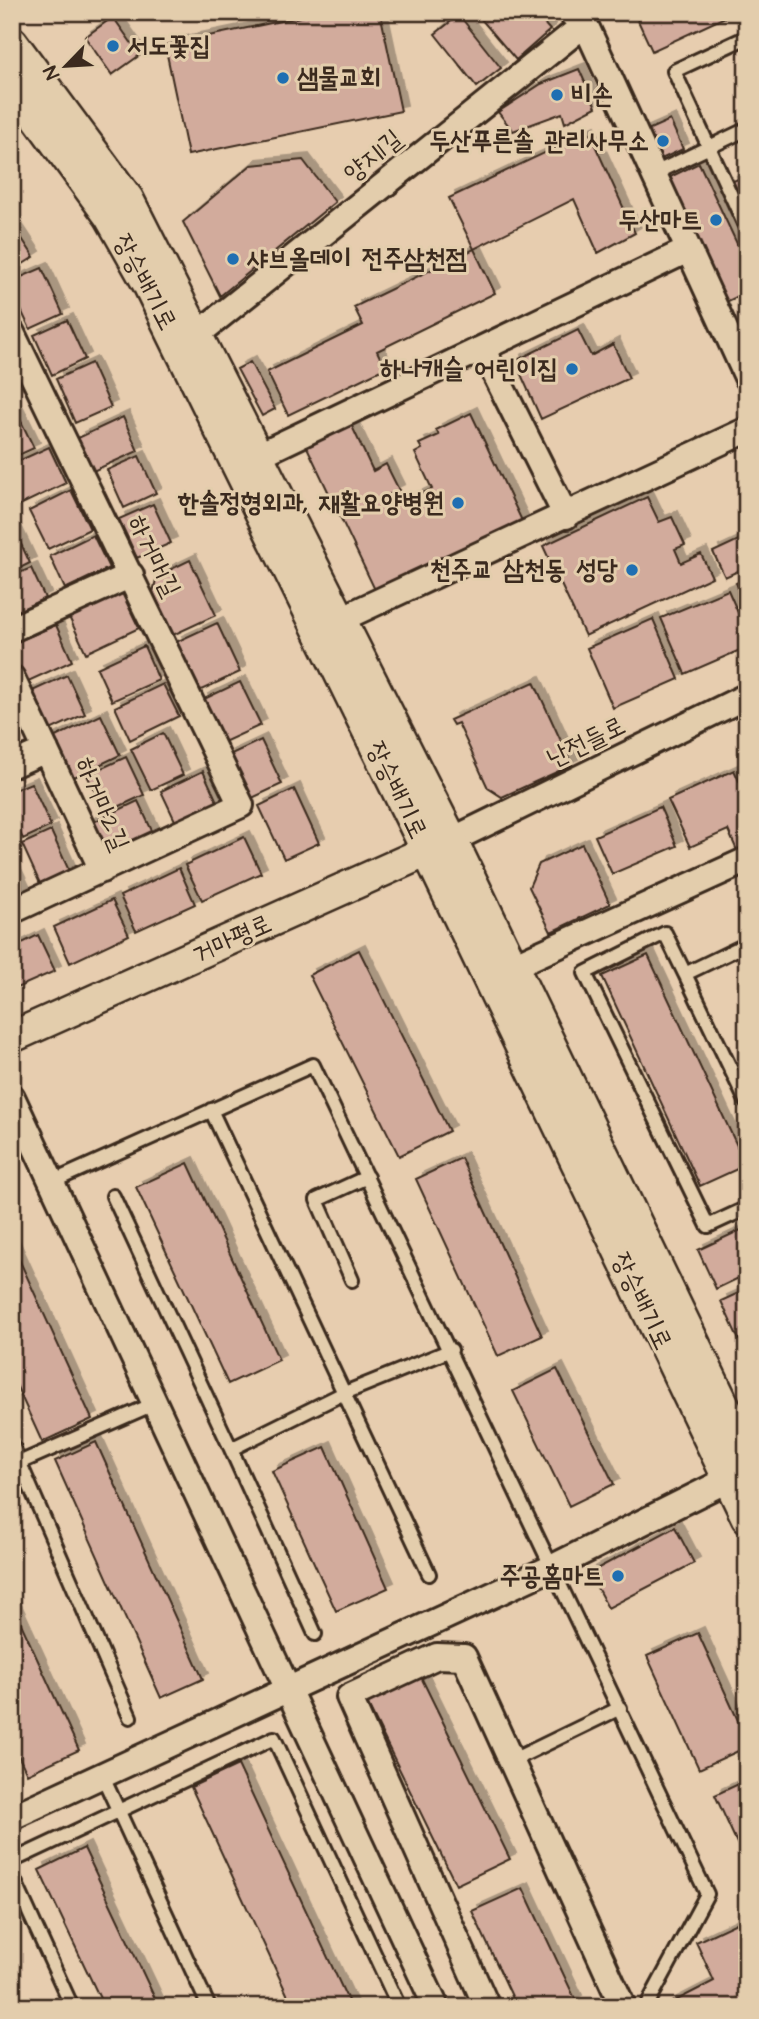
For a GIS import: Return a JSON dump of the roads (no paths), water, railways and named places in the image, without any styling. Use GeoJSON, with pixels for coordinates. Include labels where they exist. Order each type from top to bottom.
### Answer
{"type":"FeatureCollection","features":[{"type":"Feature","properties":{"kind":"street","name":"양지1길"},"geometry":{"type":"LineString","coordinates":[[198,334],[580,16],[747,377]]}},
{"type":"Feature","properties":{"kind":"street","name":"장승배기로"},"geometry":{"type":"LineString","coordinates":[[12,42],[128,199],[341,619],[439,846],[513,966],[747,1454]]}},
{"type":"Feature","properties":{"kind":"street","name":"장승배기로"},"geometry":{"type":"LineString","coordinates":[[12,83],[110,217],[148,282],[439,846],[737,1474],[747,1518]]}},
{"type":"Feature","properties":{"kind":"street"},"geometry":{"type":"LineString","coordinates":[[259,455],[688,250]]}},
{"type":"Feature","properties":{"kind":"street","name":"하거마1길"},"geometry":{"type":"LineString","coordinates":[[12,333],[241,805],[102,870]]}},
{"type":"Feature","properties":{"kind":"street"},"geometry":{"type":"LineString","coordinates":[[483,350],[566,516]]}},
{"type":"Feature","properties":{"kind":"street"},"geometry":{"type":"LineString","coordinates":[[341,619],[747,430]]}},
{"type":"Feature","properties":{"kind":"street"},"geometry":{"type":"LineString","coordinates":[[12,629],[131,575]]}},
{"type":"Feature","properties":{"kind":"street","name":"하거마2길"},"geometry":{"type":"LineString","coordinates":[[12,678],[102,870],[12,911]]}},
{"type":"Feature","properties":{"kind":"street","name":"난전들로"},"geometry":{"type":"LineString","coordinates":[[439,846],[745,703]]}},
{"type":"Feature","properties":{"kind":"street","name":"하거마2길"},"geometry":{"type":"LineString","coordinates":[[12,765],[46,750]]}},
{"type":"Feature","properties":{"kind":"street","name":"거마평로"},"geometry":{"type":"LineString","coordinates":[[12,1037],[439,846]]}},
{"type":"Feature","properties":{"kind":"street"},"geometry":{"type":"LineString","coordinates":[[513,966],[747,860]]}},
{"type":"Feature","properties":{"kind":"street"},"geometry":{"type":"LineString","coordinates":[[12,1097],[54,1181],[436,2007]]}},
{"type":"Feature","properties":{"kind":"street"},"geometry":{"type":"LineString","coordinates":[[12,1816],[553,1567],[737,1474]]}},
{"type":"Feature","properties":{"kind":"street"},"geometry":{"type":"LineString","coordinates":[[487,2007],[348,1697],[437,1656],[464,1657],[623,2007]]}},
{"type":"Feature","properties":{"kind":"lane"},"geometry":{"type":"LineString","coordinates":[[747,37],[674,71],[747,230]]}},
{"type":"Feature","properties":{"kind":"lane"},"geometry":{"type":"LineString","coordinates":[[653,174],[747,129]]}},
{"type":"Feature","properties":{"kind":"lane"},"geometry":{"type":"LineString","coordinates":[[747,1103],[666,933],[585,973],[708,1226],[747,1208]]}},
{"type":"Feature","properties":{"kind":"lane"},"geometry":{"type":"LineString","coordinates":[[685,974],[747,943]]}},
{"type":"Feature","properties":{"kind":"lane"},"geometry":{"type":"LineString","coordinates":[[54,1181],[313,1065],[451,1350],[707,1894],[646,2007]]}},
{"type":"Feature","properties":{"kind":"lane"},"geometry":{"type":"LineString","coordinates":[[211,1110],[342,1394],[429,1574]]}},
{"type":"Feature","properties":{"kind":"lane"},"geometry":{"type":"LineString","coordinates":[[352,1280],[317,1200],[367,1177]]}},
{"type":"Feature","properties":{"kind":"lane"},"geometry":{"type":"LineString","coordinates":[[113,1196],[315,1634]]}},
{"type":"Feature","properties":{"kind":"lane"},"geometry":{"type":"LineString","coordinates":[[231,1449],[342,1394],[451,1350]]}},
{"type":"Feature","properties":{"kind":"lane"},"geometry":{"type":"LineString","coordinates":[[16,1464],[156,1403]]}},
{"type":"Feature","properties":{"kind":"lane"},"geometry":{"type":"LineString","coordinates":[[12,1445],[16,1464],[130,1717]]}},
{"type":"Feature","properties":{"kind":"lane"},"geometry":{"type":"LineString","coordinates":[[511,1761],[620,1708]]}},
{"type":"Feature","properties":{"kind":"lane"},"geometry":{"type":"LineString","coordinates":[[12,1861],[274,1738],[398,2007]]}},
{"type":"Feature","properties":{"kind":"lane"},"geometry":{"type":"LineString","coordinates":[[102,1775],[209,2007]]}},
{"type":"Feature","properties":{"kind":"lane"},"geometry":{"type":"LineString","coordinates":[[12,1875],[72,2007]]}},
{"type":"Feature","properties":{"kind":"place","name":"서도꽃집"},"geometry":{"type":"Point","coordinates":[113,46]}},
{"type":"Feature","properties":{"kind":"place","name":"샘물교회"},"geometry":{"type":"Point","coordinates":[283,78]}},
{"type":"Feature","properties":{"kind":"place","name":"비손"},"geometry":{"type":"Point","coordinates":[557,95]}},
{"type":"Feature","properties":{"kind":"place","name":"두산푸른솔 관리사무소"},"geometry":{"type":"Point","coordinates":[663,141]}},
{"type":"Feature","properties":{"kind":"place","name":"두산마트"},"geometry":{"type":"Point","coordinates":[716,220]}},
{"type":"Feature","properties":{"kind":"place","name":"샤브올데이 전주삼천점"},"geometry":{"type":"Point","coordinates":[233,259]}},
{"type":"Feature","properties":{"kind":"place","name":"하나캐슬 어린이집"},"geometry":{"type":"Point","coordinates":[572,369]}},
{"type":"Feature","properties":{"kind":"place","name":"한솔정형외과, 재활요양병원"},"geometry":{"type":"Point","coordinates":[458,503]}},
{"type":"Feature","properties":{"kind":"place","name":"천주교 삼천동 성당"},"geometry":{"type":"Point","coordinates":[632,570]}},
{"type":"Feature","properties":{"kind":"place","name":"주공홈마트"},"geometry":{"type":"Point","coordinates":[618,1576]}}]}
